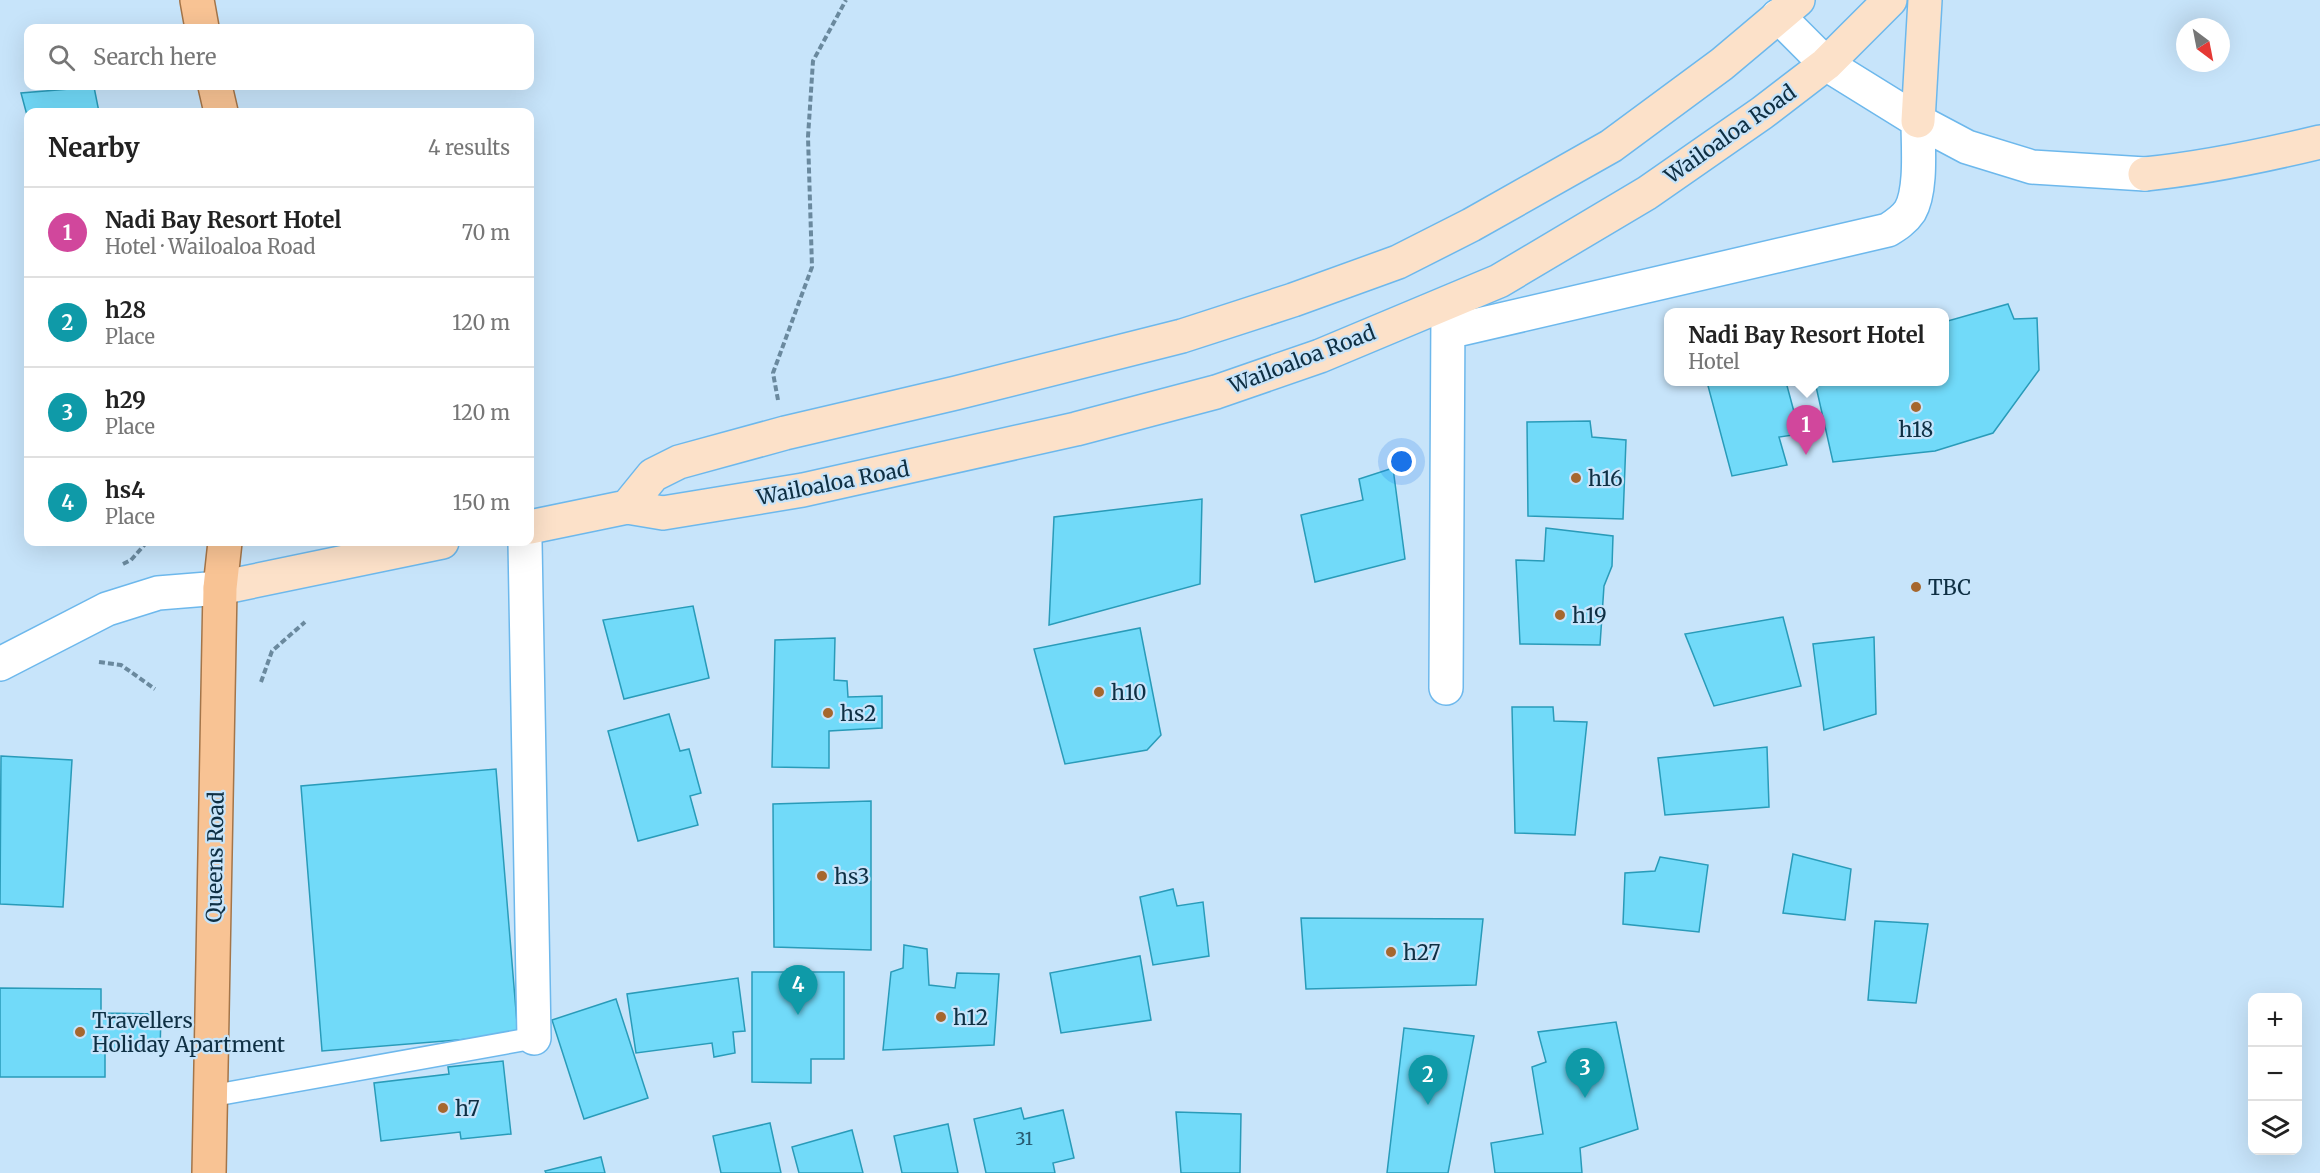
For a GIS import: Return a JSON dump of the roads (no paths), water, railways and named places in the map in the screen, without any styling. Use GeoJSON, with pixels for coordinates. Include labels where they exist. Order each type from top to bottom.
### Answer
{"type":"FeatureCollection","features":[{"type":"Feature","properties":{"kind":"main road"},"geometry":{"type":"LineString","coordinates":[[196,0],[201,24]]}},
{"type":"Feature","properties":{"kind":"main road","name":"Wailoaloa Road"},"geometry":{"type":"LineString","coordinates":[[534,525],[627,507],[663,513],[803,490],[1076,429],[1216,392],[1320,356],[1448,317],[1499,281],[1647,193],[1762,113],[1826,64],[1890,0]]}},
{"type":"Feature","properties":{"kind":"main road"},"geometry":{"type":"LineString","coordinates":[[1918,121],[1925,0]]}},
{"type":"Feature","properties":{"kind":"main road"},"geometry":{"type":"LineString","coordinates":[[627,507],[653,475],[679,462],[785,433],[1182,336],[1293,300],[1398,262],[1471,225],[1611,146],[1722,64],[1788,8]]}},
{"type":"Feature","properties":{"kind":"main road"},"geometry":{"type":"LineString","coordinates":[[2145,174],[2198,169],[2248,160],[2320,141]]}},
{"type":"Feature","properties":{"kind":"main road","name":"Queens Road"},"geometry":{"type":"LineString","coordinates":[[209,1173],[219,588],[224,546]]}},
{"type":"Feature","properties":{"kind":"main road"},"geometry":{"type":"LineString","coordinates":[[219,588],[398,546]]}},
{"type":"Feature","properties":{"kind":"street"},"geometry":{"type":"LineString","coordinates":[[1788,8],[1826,64],[1918,121],[1967,147],[2032,167],[2145,174]]}},
{"type":"Feature","properties":{"kind":"street","name":"Wailoaloa Road"},"geometry":{"type":"LineString","coordinates":[[1448,317],[1888,230],[1901,222],[1910,210],[1916,191],[1918,121]]}},
{"type":"Feature","properties":{"kind":"street"},"geometry":{"type":"LineString","coordinates":[[1446,688],[1448,317]]}},
{"type":"Feature","properties":{"kind":"street"},"geometry":{"type":"LineString","coordinates":[[525,546],[534,1038]]}},
{"type":"Feature","properties":{"kind":"street"},"geometry":{"type":"LineString","coordinates":[[0,664],[107,609],[158,593],[219,588]]}},
{"type":"Feature","properties":{"kind":"lane"},"geometry":{"type":"LineString","coordinates":[[210,1096],[534,1038]]}},
{"type":"Feature","properties":{"kind":"place","name":"h18"},"geometry":{"type":"Point","coordinates":[1916,407]}},
{"type":"Feature","properties":{"kind":"place","name":"Nadi Bay Resort Hotel"},"geometry":{"type":"Point","coordinates":[1806,455]}},
{"type":"Feature","properties":{"kind":"place","name":"h16"},"geometry":{"type":"Point","coordinates":[1576,478]}},
{"type":"Feature","properties":{"kind":"place","name":"TBC"},"geometry":{"type":"Point","coordinates":[1916,587]}},
{"type":"Feature","properties":{"kind":"place","name":"h19"},"geometry":{"type":"Point","coordinates":[1560,615]}},
{"type":"Feature","properties":{"kind":"place","name":"h10"},"geometry":{"type":"Point","coordinates":[1099,692]}},
{"type":"Feature","properties":{"kind":"place","name":"hs2"},"geometry":{"type":"Point","coordinates":[828,713]}},
{"type":"Feature","properties":{"kind":"place","name":"hs3"},"geometry":{"type":"Point","coordinates":[822,876]}},
{"type":"Feature","properties":{"kind":"place","name":"h27"},"geometry":{"type":"Point","coordinates":[1391,952]}},
{"type":"Feature","properties":{"kind":"place","name":"hs4"},"geometry":{"type":"Point","coordinates":[798,1015]}},
{"type":"Feature","properties":{"kind":"place","name":"h12"},"geometry":{"type":"Point","coordinates":[941,1017]}},
{"type":"Feature","properties":{"kind":"place","name":"Travellers Holiday Apartment"},"geometry":{"type":"Point","coordinates":[80,1032]}},
{"type":"Feature","properties":{"kind":"place","name":"h29"},"geometry":{"type":"Point","coordinates":[1585,1098]}},
{"type":"Feature","properties":{"kind":"place","name":"h28"},"geometry":{"type":"Point","coordinates":[1428,1105]}},
{"type":"Feature","properties":{"kind":"place","name":"h7"},"geometry":{"type":"Point","coordinates":[443,1108]}}]}
